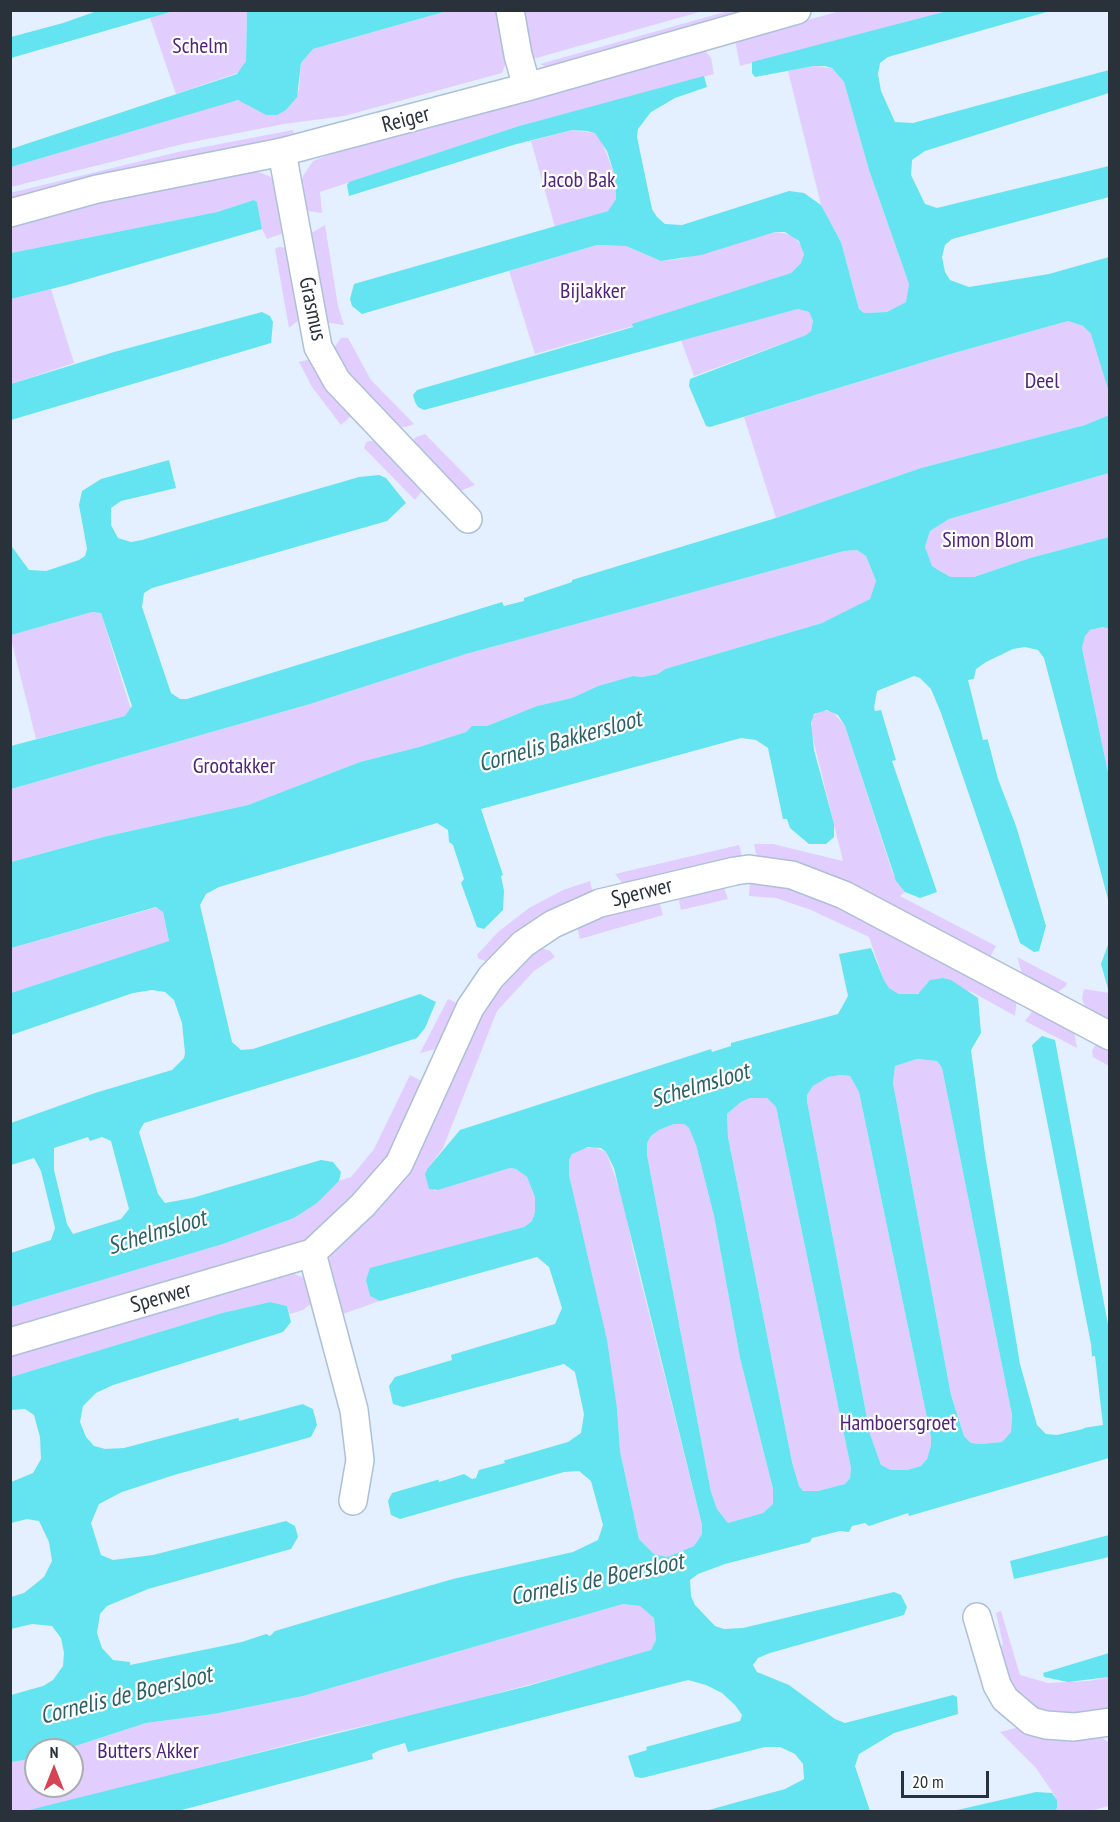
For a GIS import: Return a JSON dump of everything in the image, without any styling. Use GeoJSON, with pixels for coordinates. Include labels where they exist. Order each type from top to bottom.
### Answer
{"type":"FeatureCollection","features":[{"type":"Feature","properties":{"kind":"street"},"geometry":{"type":"LineString","coordinates":[[510,10],[518,55],[527,87]]}},
{"type":"Feature","properties":{"kind":"street","name":"Reiger"},"geometry":{"type":"LineString","coordinates":[[10,213],[97,189],[282,152],[527,87],[797,10]]}},
{"type":"Feature","properties":{"kind":"street","name":"Grasmus"},"geometry":{"type":"LineString","coordinates":[[282,152],[318,347],[337,381],[468,519]]}},
{"type":"Feature","properties":{"kind":"street","name":"Sperwer"},"geometry":{"type":"LineString","coordinates":[[10,1342],[312,1253],[363,1205],[399,1164],[470,1008],[491,977],[523,944],[553,924],[600,903],[735,871],[749,869],[792,875],[844,895],[1110,1036]]}},
{"type":"Feature","properties":{"kind":"street"},"geometry":{"type":"LineString","coordinates":[[312,1253],[354,1410],[360,1460],[352,1501]]}},
{"type":"Feature","properties":{"kind":"street"},"geometry":{"type":"LineString","coordinates":[[977,1617],[997,1684],[1005,1699],[1018,1710],[1031,1720],[1046,1725],[1074,1727],[1110,1722]]}},
{"type":"Feature","properties":{"kind":"green space","name":"Schelm"},"geometry":{"type":"Polygon","coordinates":[[[174,11],[247,11],[246,61],[240,72],[176,94],[150,18],[174,11]]]}},
{"type":"Feature","properties":{"kind":"green space"},"geometry":{"type":"Polygon","coordinates":[[[447,11],[501,11],[508,58],[502,73],[344,116],[284,124],[187,143],[11,187],[11,167],[233,101],[242,100],[266,115],[286,110],[299,90],[301,63],[313,49],[447,11]]]}},
{"type":"Feature","properties":{"kind":"green space"},"geometry":{"type":"Polygon","coordinates":[[[517,11],[703,11],[533,59],[517,11]]]}},
{"type":"Feature","properties":{"kind":"green space"},"geometry":{"type":"Polygon","coordinates":[[[728,11],[761,11],[552,70],[540,64],[728,11]]]}},
{"type":"Feature","properties":{"kind":"green space"},"geometry":{"type":"Polygon","coordinates":[[[840,11],[947,11],[740,66],[735,40],[840,11]]]}},
{"type":"Feature","properties":{"kind":"green space"},"geometry":{"type":"Polygon","coordinates":[[[704,49],[711,58],[714,74],[519,126],[320,192],[322,213],[306,211],[300,187],[303,176],[313,161],[704,49]]]}},
{"type":"Feature","properties":{"kind":"green space"},"geometry":{"type":"Polygon","coordinates":[[[814,66],[832,68],[844,82],[869,170],[909,284],[906,302],[887,312],[864,313],[859,309],[841,242],[821,205],[788,71],[814,66]]]}},
{"type":"Feature","properties":{"kind":"green space"},"geometry":{"type":"Polygon","coordinates":[[[293,130],[295,139],[11,201],[10,193],[178,152],[293,130]]]}},
{"type":"Feature","properties":{"kind":"green space","name":"Jacob Bak"},"geometry":{"type":"Polygon","coordinates":[[[572,130],[595,133],[601,139],[615,176],[616,200],[608,211],[555,227],[531,141],[572,130]]]}},
{"type":"Feature","properties":{"kind":"green space"},"geometry":{"type":"Polygon","coordinates":[[[252,170],[269,176],[276,182],[286,231],[281,234],[267,239],[262,229],[257,202],[254,200],[217,212],[11,253],[11,224],[84,205],[252,170]]]}},
{"type":"Feature","properties":{"kind":"green space"},"geometry":{"type":"Polygon","coordinates":[[[325,225],[338,306],[344,325],[322,322],[308,235],[325,225]]]}},
{"type":"Feature","properties":{"kind":"green space","name":"Bijlakker"},"geometry":{"type":"Polygon","coordinates":[[[775,232],[792,235],[802,246],[804,254],[801,263],[791,273],[633,326],[535,354],[509,271],[597,245],[626,246],[661,261],[681,259],[775,232]]]}},
{"type":"Feature","properties":{"kind":"green space"},"geometry":{"type":"Polygon","coordinates":[[[288,248],[304,316],[289,328],[275,249],[288,248]]]}},
{"type":"Feature","properties":{"kind":"green space"},"geometry":{"type":"Polygon","coordinates":[[[51,289],[74,363],[11,384],[10,299],[51,289]]]}},
{"type":"Feature","properties":{"kind":"green space"},"geometry":{"type":"Polygon","coordinates":[[[798,309],[809,312],[813,321],[811,331],[806,335],[694,376],[681,340],[798,309]]]}},
{"type":"Feature","properties":{"kind":"green space","name":"Deel"},"geometry":{"type":"Polygon","coordinates":[[[1068,321],[1083,326],[1091,334],[1109,392],[1109,415],[1085,425],[921,468],[776,518],[744,417],[1068,321]]]}},
{"type":"Feature","properties":{"kind":"green space"},"geometry":{"type":"Polygon","coordinates":[[[341,338],[348,338],[371,380],[414,424],[406,427],[391,426],[367,403],[331,352],[341,338]]]}},
{"type":"Feature","properties":{"kind":"green space"},"geometry":{"type":"Polygon","coordinates":[[[315,358],[352,410],[350,417],[341,425],[312,387],[299,362],[315,358]]]}},
{"type":"Feature","properties":{"kind":"green space"},"geometry":{"type":"Polygon","coordinates":[[[425,434],[475,485],[460,491],[410,443],[416,437],[425,434]]]}},
{"type":"Feature","properties":{"kind":"green space"},"geometry":{"type":"Polygon","coordinates":[[[379,439],[423,482],[422,491],[415,500],[364,448],[366,442],[379,439]]]}},
{"type":"Feature","properties":{"kind":"green space","name":"Simon Blom"},"geometry":{"type":"Polygon","coordinates":[[[1109,473],[1109,537],[1030,558],[974,577],[951,577],[932,566],[927,558],[925,547],[930,531],[949,519],[1109,473]]]}},
{"type":"Feature","properties":{"kind":"green space","name":"Grootakker"},"geometry":{"type":"Polygon","coordinates":[[[857,550],[866,556],[876,581],[873,594],[870,599],[853,609],[822,623],[665,669],[658,674],[633,676],[598,686],[572,698],[537,706],[487,726],[472,726],[466,732],[360,762],[248,805],[103,837],[11,862],[11,789],[310,704],[466,654],[844,551],[857,550]]]}},
{"type":"Feature","properties":{"kind":"green space"},"geometry":{"type":"Polygon","coordinates":[[[92,612],[101,613],[131,710],[125,716],[36,739],[10,635],[92,612]]]}},
{"type":"Feature","properties":{"kind":"green space"},"geometry":{"type":"Polygon","coordinates":[[[1103,627],[1109,629],[1109,777],[1082,648],[1085,636],[1090,630],[1103,627]]]}},
{"type":"Feature","properties":{"kind":"green space"},"geometry":{"type":"Polygon","coordinates":[[[820,711],[832,711],[845,726],[893,874],[905,892],[900,896],[996,946],[987,963],[758,863],[754,844],[773,844],[843,861],[811,731],[812,717],[820,711]]]}},
{"type":"Feature","properties":{"kind":"green space"},"geometry":{"type":"Polygon","coordinates":[[[739,845],[742,856],[735,863],[623,884],[615,874],[739,845]]]}},
{"type":"Feature","properties":{"kind":"green space"},"geometry":{"type":"Polygon","coordinates":[[[750,879],[791,883],[1017,997],[1015,1016],[972,992],[927,983],[921,992],[913,995],[899,994],[889,988],[884,980],[869,937],[811,910],[776,898],[749,896],[750,879]]]}},
{"type":"Feature","properties":{"kind":"green space"},"geometry":{"type":"Polygon","coordinates":[[[590,881],[594,898],[494,963],[479,959],[477,955],[498,932],[529,908],[563,890],[590,881]]]}},
{"type":"Feature","properties":{"kind":"green space"},"geometry":{"type":"Polygon","coordinates":[[[722,882],[728,899],[681,910],[679,901],[683,892],[722,882]]]}},
{"type":"Feature","properties":{"kind":"green space"},"geometry":{"type":"Polygon","coordinates":[[[654,899],[660,904],[663,915],[580,939],[576,923],[654,899]]]}},
{"type":"Feature","properties":{"kind":"green space"},"geometry":{"type":"Polygon","coordinates":[[[158,907],[163,912],[169,942],[11,993],[11,948],[158,907]]]}},
{"type":"Feature","properties":{"kind":"green space"},"geometry":{"type":"Polygon","coordinates":[[[536,946],[550,951],[555,957],[534,971],[497,1011],[443,1148],[428,1168],[434,1191],[510,1168],[516,1169],[527,1177],[535,1197],[535,1212],[532,1221],[524,1227],[463,1244],[366,1280],[370,1296],[380,1301],[340,1315],[328,1263],[331,1253],[495,988],[536,946]]]}},
{"type":"Feature","properties":{"kind":"green space"},"geometry":{"type":"Polygon","coordinates":[[[1017,957],[1067,983],[1066,986],[1051,997],[1025,983],[1017,957]]]}},
{"type":"Feature","properties":{"kind":"green space"},"geometry":{"type":"Polygon","coordinates":[[[1084,989],[1109,993],[1109,1027],[1088,1016],[1082,998],[1084,989]]]}},
{"type":"Feature","properties":{"kind":"green space"},"geometry":{"type":"Polygon","coordinates":[[[448,999],[455,1002],[460,1013],[443,1047],[420,1053],[448,999]]]}},
{"type":"Feature","properties":{"kind":"green space"},"geometry":{"type":"Polygon","coordinates":[[[1036,1006],[1073,1025],[1077,1048],[1025,1021],[1036,1006]]]}},
{"type":"Feature","properties":{"kind":"green space"},"geometry":{"type":"Polygon","coordinates":[[[1099,1039],[1109,1045],[1109,1066],[1093,1057],[1092,1051],[1099,1039]]]}},
{"type":"Feature","properties":{"kind":"green space","name":"Hamboersgroet"},"geometry":{"type":"Polygon","coordinates":[[[917,1059],[937,1061],[942,1068],[1012,1415],[1011,1432],[1002,1442],[971,1443],[964,1436],[951,1395],[893,1083],[895,1066],[917,1059]]]}},
{"type":"Feature","properties":{"kind":"green space"},"geometry":{"type":"Polygon","coordinates":[[[410,1075],[427,1084],[389,1161],[322,1231],[298,1245],[11,1334],[11,1307],[223,1244],[294,1218],[317,1202],[339,1181],[351,1177],[374,1149],[410,1075]]]}},
{"type":"Feature","properties":{"kind":"green space","name":"Hamboersgroet"},"geometry":{"type":"Polygon","coordinates":[[[850,1076],[859,1092],[931,1437],[927,1459],[921,1466],[907,1470],[891,1470],[881,1465],[870,1434],[807,1101],[807,1095],[813,1086],[828,1077],[850,1076]]]}},
{"type":"Feature","properties":{"kind":"green space"},"geometry":{"type":"Polygon","coordinates":[[[750,1098],[767,1098],[776,1107],[851,1468],[850,1478],[846,1484],[818,1491],[803,1491],[799,1486],[792,1462],[728,1137],[727,1114],[741,1102],[750,1098]]]}},
{"type":"Feature","properties":{"kind":"green space"},"geometry":{"type":"Polygon","coordinates":[[[674,1124],[684,1124],[689,1128],[696,1145],[714,1216],[740,1358],[773,1489],[773,1504],[763,1513],[728,1523],[717,1509],[711,1492],[647,1155],[647,1143],[651,1136],[674,1124]]]}},
{"type":"Feature","properties":{"kind":"green space"},"geometry":{"type":"Polygon","coordinates":[[[594,1147],[606,1152],[623,1198],[633,1250],[702,1525],[702,1534],[694,1546],[667,1557],[654,1554],[639,1539],[620,1451],[617,1408],[569,1175],[569,1160],[572,1154],[580,1149],[594,1147]]]}},
{"type":"Feature","properties":{"kind":"green space"},"geometry":{"type":"Polygon","coordinates":[[[291,1273],[305,1278],[318,1298],[303,1310],[290,1314],[287,1306],[270,1302],[222,1313],[11,1377],[11,1351],[291,1273]]]}},
{"type":"Feature","properties":{"kind":"green space","name":"Butters Akker"},"geometry":{"type":"Polygon","coordinates":[[[623,1604],[640,1606],[654,1618],[656,1640],[651,1650],[646,1653],[432,1711],[337,1732],[84,1797],[84,1743],[146,1723],[214,1714],[303,1696],[623,1604]]]}},
{"type":"Feature","properties":{"kind":"green space"},"geometry":{"type":"Polygon","coordinates":[[[1001,1611],[1020,1675],[1048,1683],[1089,1681],[1109,1677],[1109,1715],[1048,1719],[1018,1701],[997,1654],[1003,1644],[996,1613],[1001,1611]]]}},
{"type":"Feature","properties":{"kind":"green space"},"geometry":{"type":"Polygon","coordinates":[[[1023,1726],[1100,1736],[1108,1742],[1109,1806],[1090,1811],[1054,1811],[1057,1808],[1055,1796],[1036,1768],[1000,1732],[1023,1726]]]}},
{"type":"Feature","properties":{"kind":"green space","name":"Butters Akker"},"geometry":{"type":"Polygon","coordinates":[[[24,1760],[24,1798],[81,1798],[25,1811],[11,1811],[10,1762],[24,1760]]]}},
{"type":"Feature","properties":{"kind":"water"},"geometry":{"type":"Polygon","coordinates":[[[97,11],[174,11],[11,58],[11,37],[97,11]]]}},
{"type":"Feature","properties":{"kind":"water"},"geometry":{"type":"Polygon","coordinates":[[[247,11],[447,11],[313,49],[301,63],[297,97],[286,110],[277,115],[266,115],[238,100],[11,167],[11,149],[237,74],[246,61],[247,11]]]}},
{"type":"Feature","properties":{"kind":"water"},"geometry":{"type":"Polygon","coordinates":[[[947,11],[1050,11],[888,57],[880,63],[878,74],[881,91],[895,122],[913,123],[1109,70],[1109,93],[925,151],[912,160],[911,175],[925,204],[937,208],[1109,166],[1109,197],[952,239],[945,245],[942,257],[945,272],[950,280],[969,287],[1049,274],[1109,257],[1109,392],[1091,334],[1083,326],[1068,321],[710,427],[706,426],[689,386],[690,379],[806,335],[811,331],[813,321],[809,312],[798,309],[424,410],[415,402],[413,395],[417,390],[633,327],[632,324],[791,273],[801,263],[804,254],[799,241],[785,232],[775,232],[701,255],[661,261],[626,246],[597,245],[362,314],[352,306],[350,299],[354,284],[608,211],[616,199],[615,176],[607,151],[595,133],[572,130],[513,145],[349,196],[347,185],[349,182],[519,126],[704,76],[707,87],[675,98],[651,112],[638,129],[637,137],[652,209],[657,217],[665,224],[682,225],[789,191],[804,193],[821,205],[841,242],[859,309],[864,313],[887,312],[906,302],[909,284],[869,170],[844,82],[832,68],[825,66],[755,77],[752,73],[752,62],[947,11]]]}},
{"type":"Feature","properties":{"kind":"water"},"geometry":{"type":"Polygon","coordinates":[[[254,200],[257,202],[262,229],[11,299],[11,253],[217,212],[254,200]]]}},
{"type":"Feature","properties":{"kind":"water"},"geometry":{"type":"Polygon","coordinates":[[[262,312],[270,316],[273,322],[271,343],[11,420],[11,384],[114,352],[262,312]]]}},
{"type":"Feature","properties":{"kind":"water"},"geometry":{"type":"Polygon","coordinates":[[[1109,415],[1109,473],[949,519],[930,531],[925,547],[932,566],[940,571],[951,577],[974,577],[1030,558],[1109,537],[1109,629],[1103,627],[1090,630],[1085,636],[1082,648],[1109,777],[1109,903],[1044,658],[1038,650],[1025,647],[1013,649],[986,662],[976,669],[973,683],[998,779],[1016,826],[1046,926],[1039,951],[1034,952],[1020,943],[941,713],[931,689],[920,678],[914,676],[877,691],[874,708],[875,711],[881,710],[896,760],[892,761],[937,892],[920,898],[905,892],[896,881],[845,726],[838,715],[827,710],[814,714],[811,723],[814,750],[834,824],[834,837],[826,844],[809,844],[790,828],[787,819],[783,819],[768,748],[756,740],[741,738],[481,809],[503,875],[501,876],[504,891],[503,910],[484,929],[477,927],[461,883],[464,879],[453,845],[449,842],[448,830],[437,823],[219,887],[206,894],[200,905],[232,1042],[241,1050],[253,1049],[420,994],[436,1002],[425,1028],[417,1038],[144,1123],[139,1132],[158,1194],[165,1203],[192,1198],[321,1160],[333,1162],[341,1172],[339,1181],[317,1203],[294,1218],[223,1244],[11,1307],[11,1253],[51,1240],[55,1228],[41,1171],[34,1158],[11,1165],[11,1123],[95,1093],[172,1070],[184,1058],[185,1053],[182,1023],[174,1000],[165,992],[152,990],[133,993],[11,1035],[11,993],[169,941],[163,912],[156,907],[11,948],[11,862],[103,837],[248,805],[360,762],[466,732],[472,726],[487,726],[537,706],[572,698],[598,686],[633,676],[658,674],[665,669],[822,623],[870,599],[876,581],[866,556],[857,550],[844,551],[466,654],[310,704],[11,789],[11,746],[125,716],[132,706],[101,613],[92,612],[11,635],[10,544],[29,570],[46,571],[79,560],[85,556],[87,549],[79,505],[82,491],[101,479],[169,460],[176,488],[121,501],[111,508],[111,525],[118,538],[131,542],[142,540],[359,477],[379,475],[386,478],[406,503],[387,521],[152,588],[144,593],[142,607],[171,693],[180,699],[187,699],[502,602],[504,606],[524,601],[524,598],[572,582],[572,580],[776,518],[921,468],[1085,425],[1109,415]],[[88,1137],[54,1148],[54,1170],[67,1224],[73,1234],[121,1219],[129,1209],[111,1141],[102,1137],[90,1141],[88,1137]]]}},
{"type":"Feature","properties":{"kind":"water"},"geometry":{"type":"Polygon","coordinates":[[[1109,942],[1109,992],[1101,964],[1109,942]]]}},
{"type":"Feature","properties":{"kind":"water"},"geometry":{"type":"Polygon","coordinates":[[[871,948],[884,980],[889,988],[899,994],[918,994],[930,980],[943,978],[951,980],[978,998],[981,1033],[971,1050],[985,1154],[1020,1364],[1037,1425],[1046,1434],[1057,1435],[1083,1429],[1097,1416],[1091,1344],[1032,1045],[1042,1036],[1055,1040],[1109,1330],[1109,1458],[909,1516],[908,1513],[869,1526],[865,1523],[852,1526],[849,1532],[840,1531],[812,1538],[810,1542],[725,1564],[698,1574],[690,1580],[691,1596],[695,1605],[715,1626],[724,1629],[743,1628],[894,1592],[901,1595],[907,1607],[904,1615],[770,1653],[758,1658],[753,1665],[757,1672],[789,1685],[835,1719],[845,1723],[953,1695],[957,1697],[958,1714],[894,1733],[859,1754],[855,1766],[870,1811],[705,1811],[785,1789],[804,1779],[803,1764],[795,1754],[780,1747],[765,1747],[642,1778],[635,1777],[628,1756],[647,1750],[646,1747],[740,1721],[742,1715],[722,1693],[688,1680],[408,1752],[405,1743],[372,1754],[373,1759],[178,1811],[25,1811],[528,1686],[651,1650],[656,1640],[654,1618],[640,1606],[623,1604],[303,1696],[214,1714],[146,1723],[84,1743],[84,1738],[24,1738],[24,1760],[11,1762],[11,1695],[43,1686],[53,1680],[63,1666],[64,1653],[61,1638],[52,1626],[32,1624],[11,1629],[11,1597],[24,1593],[44,1577],[52,1561],[49,1542],[39,1521],[27,1519],[11,1523],[11,1482],[33,1473],[41,1459],[40,1437],[34,1415],[25,1409],[11,1410],[11,1377],[222,1313],[270,1302],[287,1306],[291,1322],[283,1332],[113,1385],[96,1393],[83,1406],[80,1422],[86,1437],[94,1446],[105,1449],[124,1448],[298,1402],[313,1409],[317,1425],[311,1437],[174,1475],[122,1492],[99,1504],[91,1523],[101,1555],[113,1560],[153,1555],[286,1521],[295,1526],[298,1537],[291,1549],[148,1589],[107,1606],[100,1614],[97,1633],[102,1648],[113,1660],[130,1662],[130,1665],[242,1642],[266,1634],[270,1636],[275,1631],[453,1579],[573,1552],[598,1540],[603,1525],[591,1481],[579,1471],[564,1472],[400,1519],[391,1515],[388,1501],[392,1493],[568,1442],[581,1433],[584,1414],[575,1372],[564,1364],[403,1407],[393,1404],[389,1386],[395,1377],[452,1360],[451,1355],[555,1324],[562,1308],[549,1267],[537,1257],[380,1301],[370,1296],[366,1280],[370,1268],[524,1227],[532,1221],[535,1212],[535,1197],[527,1177],[516,1169],[510,1168],[438,1190],[429,1189],[425,1174],[428,1168],[460,1130],[711,1049],[712,1052],[731,1046],[731,1043],[838,1014],[848,996],[839,954],[871,948]],[[917,1059],[895,1066],[893,1083],[951,1395],[964,1436],[971,1443],[1002,1442],[1011,1432],[1012,1415],[942,1068],[937,1061],[917,1059]],[[850,1076],[828,1077],[813,1086],[807,1095],[807,1101],[870,1434],[881,1465],[891,1470],[907,1470],[921,1466],[927,1459],[931,1437],[859,1092],[850,1076]],[[750,1098],[741,1102],[727,1114],[728,1137],[792,1462],[799,1486],[803,1491],[818,1491],[845,1484],[850,1478],[851,1468],[776,1107],[767,1098],[750,1098]],[[674,1124],[651,1136],[647,1143],[647,1155],[711,1492],[717,1509],[728,1523],[763,1513],[773,1504],[773,1489],[740,1358],[714,1216],[696,1145],[689,1128],[684,1124],[674,1124]],[[588,1147],[572,1154],[569,1160],[569,1175],[607,1340],[617,1408],[620,1451],[639,1539],[654,1554],[667,1557],[694,1546],[702,1534],[702,1525],[614,1168],[606,1152],[601,1148],[588,1147]]]}},
{"type":"Feature","properties":{"kind":"water"},"geometry":{"type":"Polygon","coordinates":[[[1109,1535],[1109,1557],[1014,1579],[1010,1561],[1109,1535]]]}},
{"type":"Feature","properties":{"kind":"water"},"geometry":{"type":"Polygon","coordinates":[[[1109,1653],[1109,1677],[1068,1682],[1044,1677],[1043,1673],[1109,1653]]]}},
{"type":"Feature","properties":{"kind":"water"},"geometry":{"type":"Polygon","coordinates":[[[1036,1792],[1052,1793],[1057,1800],[1057,1808],[1054,1812],[953,1811],[1036,1792]]]}},
{"type":"Feature","properties":{"kind":"pier"},"geometry":{"type":"Polygon","coordinates":[[[974,679],[989,739],[983,740],[968,680],[974,679]]]}},
{"type":"Feature","properties":{"kind":"pier"},"geometry":{"type":"Polygon","coordinates":[[[1095,1356],[1103,1425],[1070,1430],[1082,1426],[1094,1415],[1089,1357],[1095,1356]]]}},
{"type":"Feature","properties":{"kind":"pier"},"geometry":{"type":"Polygon","coordinates":[[[302,1399],[303,1404],[239,1421],[238,1414],[302,1399]]]}},
{"type":"Feature","properties":{"kind":"pier"},"geometry":{"type":"Polygon","coordinates":[[[503,1458],[505,1463],[479,1470],[476,1478],[472,1479],[464,1474],[439,1482],[438,1477],[503,1458]]]}},
{"type":"Feature","properties":{"kind":"water label","name":"Cornelis Bakkersloot"},"geometry":{"type":"Point","coordinates":[560,742]}},
{"type":"Feature","properties":{"kind":"water label","name":"Schelmsloot"},"geometry":{"type":"Point","coordinates":[700,1086]}},
{"type":"Feature","properties":{"kind":"water label","name":"Schelmsloot"},"geometry":{"type":"Point","coordinates":[157,1233]}},
{"type":"Feature","properties":{"kind":"water label","name":"Cornelis de Boersloot"},"geometry":{"type":"Point","coordinates":[597,1580]}},
{"type":"Feature","properties":{"kind":"water label","name":"Cornelis de Boersloot"},"geometry":{"type":"Point","coordinates":[126,1696]}}]}
